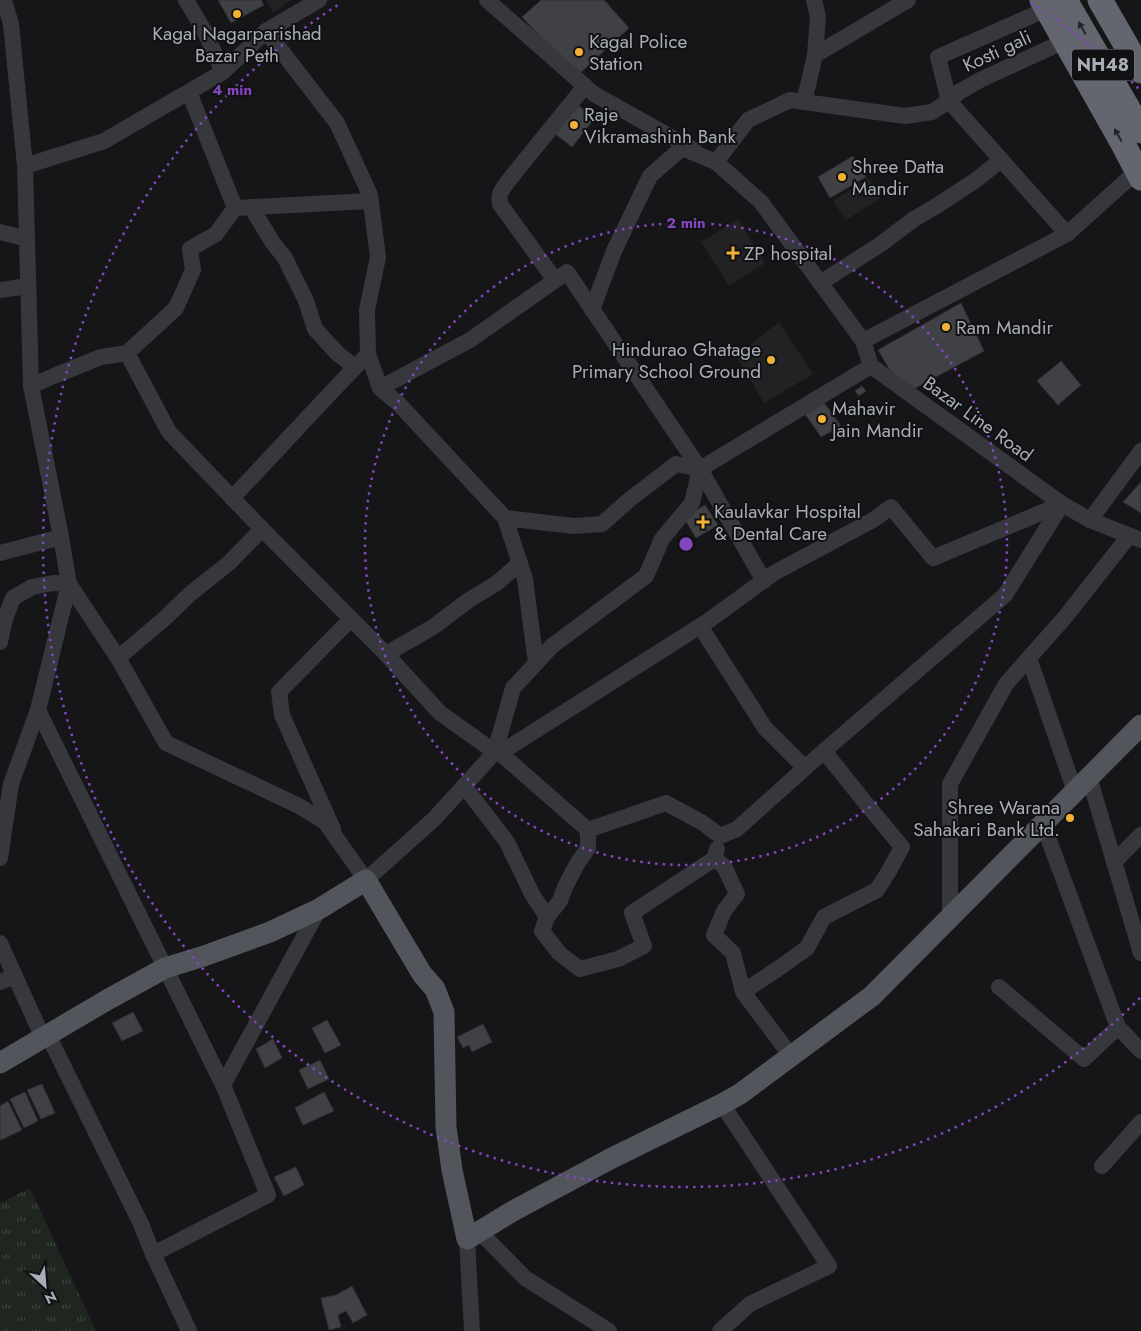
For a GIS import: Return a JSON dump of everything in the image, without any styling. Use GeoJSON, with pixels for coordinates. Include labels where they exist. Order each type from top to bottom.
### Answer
{"type":"FeatureCollection","features":[{"type":"Feature","properties":{"kind":"highway","name":"NH48"},"geometry":{"type":"LineString","coordinates":[[1100,0],[1141,71]]}},
{"type":"Feature","properties":{"kind":"highway","name":"NH48"},"geometry":{"type":"LineString","coordinates":[[1052,3],[1141,131]]}},
{"type":"Feature","properties":{"kind":"highway"},"geometry":{"type":"LineString","coordinates":[[1052,3],[1065,41],[1139,175]]}},
{"type":"Feature","properties":{"kind":"main road"},"geometry":{"type":"LineString","coordinates":[[0,1063],[165,968],[270,932],[319,909],[366,880],[422,974],[435,989],[444,1012],[446,1128],[452,1170],[473,1236],[513,1211],[612,1158],[740,1094],[872,996],[1141,725]]}},
{"type":"Feature","properties":{"kind":"street"},"geometry":{"type":"LineString","coordinates":[[0,858],[11,784],[38,710],[69,584],[31,386],[25,166],[11,24],[4,0]]}},
{"type":"Feature","properties":{"kind":"street"},"geometry":{"type":"LineString","coordinates":[[186,0],[205,32],[224,72]]}},
{"type":"Feature","properties":{"kind":"street"},"geometry":{"type":"LineString","coordinates":[[25,166],[104,141],[224,72],[266,31],[319,0]]}},
{"type":"Feature","properties":{"kind":"street"},"geometry":{"type":"LineString","coordinates":[[487,0],[594,94],[716,162],[761,202],[862,341],[871,366],[700,469],[676,464],[629,500],[602,524],[574,526],[505,518]]}},
{"type":"Feature","properties":{"kind":"street"},"geometry":{"type":"LineString","coordinates":[[804,102],[815,55],[818,18],[814,0]]}},
{"type":"Feature","properties":{"kind":"street"},"geometry":{"type":"LineString","coordinates":[[815,55],[908,0]]}},
{"type":"Feature","properties":{"kind":"street"},"geometry":{"type":"LineString","coordinates":[[1052,3],[938,57],[949,101],[1068,234]]}},
{"type":"Feature","properties":{"kind":"street"},"geometry":{"type":"LineString","coordinates":[[266,31],[337,123],[370,196],[378,256],[367,310],[368,354],[380,388],[398,403],[505,518],[525,578],[536,663]]}},
{"type":"Feature","properties":{"kind":"street","name":"Kosti gali"},"geometry":{"type":"LineString","coordinates":[[716,162],[748,120],[790,100],[905,116],[932,112],[959,92],[980,80],[1065,41]]}},
{"type":"Feature","properties":{"kind":"street"},"geometry":{"type":"LineString","coordinates":[[555,280],[500,204],[498,196],[585,86]]}},
{"type":"Feature","properties":{"kind":"street"},"geometry":{"type":"LineString","coordinates":[[188,92],[243,207],[285,258],[306,301],[315,329],[338,354],[355,367]]}},
{"type":"Feature","properties":{"kind":"street"},"geometry":{"type":"LineString","coordinates":[[592,310],[614,251],[650,176],[682,148],[716,162]]}},
{"type":"Feature","properties":{"kind":"street"},"geometry":{"type":"LineString","coordinates":[[820,283],[968,185],[1001,160]]}},
{"type":"Feature","properties":{"kind":"street"},"geometry":{"type":"LineString","coordinates":[[862,341],[1068,234],[1139,175]]}},
{"type":"Feature","properties":{"kind":"street"},"geometry":{"type":"LineString","coordinates":[[31,386],[101,357],[127,353],[176,308],[193,270],[190,249],[216,234],[243,207],[370,201]]}},
{"type":"Feature","properties":{"kind":"street"},"geometry":{"type":"LineString","coordinates":[[0,232],[27,239]]}},
{"type":"Feature","properties":{"kind":"street"},"geometry":{"type":"LineString","coordinates":[[380,388],[470,340],[567,272],[700,469],[764,581]]}},
{"type":"Feature","properties":{"kind":"street"},"geometry":{"type":"LineString","coordinates":[[0,290],[28,286]]}},
{"type":"Feature","properties":{"kind":"street"},"geometry":{"type":"LineString","coordinates":[[127,353],[169,432],[386,654],[440,713],[495,752]]}},
{"type":"Feature","properties":{"kind":"street"},"geometry":{"type":"LineString","coordinates":[[232,498],[368,354]]}},
{"type":"Feature","properties":{"kind":"street","name":"Bazar Line Road"},"geometry":{"type":"LineString","coordinates":[[871,366],[1062,504],[1090,520],[1135,538]]}},
{"type":"Feature","properties":{"kind":"street"},"geometry":{"type":"LineString","coordinates":[[1090,520],[1141,451]]}},
{"type":"Feature","properties":{"kind":"street"},"geometry":{"type":"LineString","coordinates":[[69,584],[118,658],[166,743],[299,806],[325,822],[366,880],[435,818],[495,752],[513,688],[536,663],[552,646],[646,576],[662,539],[692,503],[700,469]]}},
{"type":"Feature","properties":{"kind":"street"},"geometry":{"type":"LineString","coordinates":[[720,836],[714,859],[632,913],[644,946],[618,959],[580,969],[559,953],[542,930],[547,917],[560,901],[577,864],[588,848],[588,830],[500,753],[700,626],[774,573],[873,520],[891,507],[934,558],[1062,504]]}},
{"type":"Feature","properties":{"kind":"street"},"geometry":{"type":"LineString","coordinates":[[720,836],[738,829],[824,751],[1005,595],[1062,504]]}},
{"type":"Feature","properties":{"kind":"street"},"geometry":{"type":"LineString","coordinates":[[118,658],[190,594],[229,563],[262,529]]}},
{"type":"Feature","properties":{"kind":"street"},"geometry":{"type":"LineString","coordinates":[[0,553],[61,537]]}},
{"type":"Feature","properties":{"kind":"street"},"geometry":{"type":"LineString","coordinates":[[950,918],[950,784],[1006,684],[1135,538]]}},
{"type":"Feature","properties":{"kind":"street"},"geometry":{"type":"LineString","coordinates":[[386,654],[433,627],[469,600],[497,583],[520,563]]}},
{"type":"Feature","properties":{"kind":"street"},"geometry":{"type":"LineString","coordinates":[[0,642],[5,619],[13,598],[32,587],[53,583],[69,584]]}},
{"type":"Feature","properties":{"kind":"street"},"geometry":{"type":"LineString","coordinates":[[339,841],[282,715],[279,692],[352,619]]}},
{"type":"Feature","properties":{"kind":"street"},"geometry":{"type":"LineString","coordinates":[[700,626],[765,728],[805,768]]}},
{"type":"Feature","properties":{"kind":"street"},"geometry":{"type":"LineString","coordinates":[[1029,658],[1114,862],[1141,953]]}},
{"type":"Feature","properties":{"kind":"street"},"geometry":{"type":"LineString","coordinates":[[38,710],[223,1085],[268,1195],[153,1254]]}},
{"type":"Feature","properties":{"kind":"street"},"geometry":{"type":"LineString","coordinates":[[744,992],[807,948],[824,917],[877,890],[902,847],[824,751]]}},
{"type":"Feature","properties":{"kind":"street"},"geometry":{"type":"LineString","coordinates":[[464,786],[507,842],[532,894],[547,917]]}},
{"type":"Feature","properties":{"kind":"street"},"geometry":{"type":"LineString","coordinates":[[588,830],[666,803],[703,823],[720,836]]}},
{"type":"Feature","properties":{"kind":"street"},"geometry":{"type":"LineString","coordinates":[[1043,824],[1118,1027],[1141,1051]]}},
{"type":"Feature","properties":{"kind":"street"},"geometry":{"type":"LineString","coordinates":[[1114,862],[1141,835]]}},
{"type":"Feature","properties":{"kind":"street"},"geometry":{"type":"LineString","coordinates":[[714,859],[724,866],[737,894],[724,911],[714,934],[732,953],[744,992],[791,1056]]}},
{"type":"Feature","properties":{"kind":"street"},"geometry":{"type":"LineString","coordinates":[[223,1085],[319,909]]}},
{"type":"Feature","properties":{"kind":"street"},"geometry":{"type":"LineString","coordinates":[[0,943],[7,979],[45,1036],[141,1224],[189,1331]]}},
{"type":"Feature","properties":{"kind":"street"},"geometry":{"type":"LineString","coordinates":[[999,988],[1084,1059],[1118,1027]]}},
{"type":"Feature","properties":{"kind":"street"},"geometry":{"type":"LineString","coordinates":[[720,1331],[750,1304],[829,1266],[722,1104]]}},
{"type":"Feature","properties":{"kind":"street"},"geometry":{"type":"LineString","coordinates":[[1102,1166],[1141,1122]]}},
{"type":"Feature","properties":{"kind":"street"},"geometry":{"type":"LineString","coordinates":[[472,1331],[473,1236]]}},
{"type":"Feature","properties":{"kind":"street"},"geometry":{"type":"LineString","coordinates":[[473,1236],[525,1278],[609,1331]]}},
{"type":"Feature","properties":{"kind":"shaded area"},"geometry":{"type":"Polygon","coordinates":[[[266,0],[291,0],[273,13],[266,0]]]}},
{"type":"Feature","properties":{"kind":"shaded area"},"geometry":{"type":"Polygon","coordinates":[[[868,178],[881,198],[846,220],[833,201],[868,178]]]}},
{"type":"Feature","properties":{"kind":"shaded area","name":"ZP hospital"},"geometry":{"type":"Polygon","coordinates":[[[738,219],[765,263],[729,286],[701,242],[738,219]]]}},
{"type":"Feature","properties":{"kind":"shaded area","name":"Hindurao Ghatage Primary School Ground"},"geometry":{"type":"Polygon","coordinates":[[[779,322],[813,374],[764,403],[736,356],[779,322]]]}},
{"type":"Feature","properties":{"kind":"green space"},"geometry":{"type":"Polygon","coordinates":[[[30,1188],[96,1331],[0,1331],[0,1203],[30,1188]]]}},
{"type":"Feature","properties":{"kind":"building","name":"Kagal Nagarparishad Bazar Peth"},"geometry":{"type":"Polygon","coordinates":[[[218,0],[261,0],[264,5],[231,23],[218,0]]]}},
{"type":"Feature","properties":{"kind":"building","name":"Kagal Police Station"},"geometry":{"type":"Polygon","coordinates":[[[541,0],[604,0],[629,28],[577,76],[522,17],[541,0]]]}},
{"type":"Feature","properties":{"kind":"building","name":"Raje Vikramashinh Bank"},"geometry":{"type":"Polygon","coordinates":[[[575,103],[595,118],[572,147],[553,132],[575,103]]]}},
{"type":"Feature","properties":{"kind":"building","name":"Shree Datta Mandir"},"geometry":{"type":"Polygon","coordinates":[[[853,156],[866,177],[830,198],[818,177],[853,156]]]}},
{"type":"Feature","properties":{"kind":"building","name":"Ram Mandir"},"geometry":{"type":"Polygon","coordinates":[[[961,303],[984,351],[910,391],[899,385],[878,350],[961,303]]]}},
{"type":"Feature","properties":{"kind":"building"},"geometry":{"type":"Polygon","coordinates":[[[1061,361],[1081,385],[1058,405],[1037,381],[1061,361]]]}},
{"type":"Feature","properties":{"kind":"building"},"geometry":{"type":"Polygon","coordinates":[[[862,386],[866,391],[859,396],[855,391],[862,386]]]}},
{"type":"Feature","properties":{"kind":"building","name":"Mahavir Jain Mandir"},"geometry":{"type":"Polygon","coordinates":[[[822,400],[841,426],[821,437],[803,411],[822,400]]]}},
{"type":"Feature","properties":{"kind":"building"},"geometry":{"type":"Polygon","coordinates":[[[1141,482],[1141,513],[1123,502],[1141,482]]]}},
{"type":"Feature","properties":{"kind":"building"},"geometry":{"type":"Polygon","coordinates":[[[705,505],[718,525],[696,538],[684,518],[705,505]]]}},
{"type":"Feature","properties":{"kind":"building"},"geometry":{"type":"Polygon","coordinates":[[[133,1012],[143,1031],[122,1041],[112,1023],[133,1012]]]}},
{"type":"Feature","properties":{"kind":"building"},"geometry":{"type":"Polygon","coordinates":[[[327,1020],[341,1045],[325,1053],[312,1028],[327,1020]]]}},
{"type":"Feature","properties":{"kind":"building"},"geometry":{"type":"Polygon","coordinates":[[[483,1024],[492,1042],[472,1052],[469,1045],[463,1048],[457,1037],[483,1024]]]}},
{"type":"Feature","properties":{"kind":"building"},"geometry":{"type":"Polygon","coordinates":[[[273,1039],[282,1058],[265,1068],[256,1049],[273,1039]]]}},
{"type":"Feature","properties":{"kind":"building"},"geometry":{"type":"Polygon","coordinates":[[[320,1060],[329,1079],[308,1089],[299,1070],[320,1060]]]}},
{"type":"Feature","properties":{"kind":"building"},"geometry":{"type":"Polygon","coordinates":[[[42,1084],[55,1113],[41,1119],[27,1090],[42,1084]]]}},
{"type":"Feature","properties":{"kind":"building"},"geometry":{"type":"Polygon","coordinates":[[[25,1092],[38,1121],[24,1128],[10,1099],[25,1092]]]}},
{"type":"Feature","properties":{"kind":"building"},"geometry":{"type":"Polygon","coordinates":[[[324,1092],[334,1111],[303,1125],[295,1108],[324,1092]]]}},
{"type":"Feature","properties":{"kind":"building"},"geometry":{"type":"Polygon","coordinates":[[[8,1101],[22,1130],[1,1140],[0,1106],[8,1101]]]}},
{"type":"Feature","properties":{"kind":"building"},"geometry":{"type":"Polygon","coordinates":[[[296,1167],[304,1185],[284,1196],[274,1177],[296,1167]]]}},
{"type":"Feature","properties":{"kind":"building"},"geometry":{"type":"Polygon","coordinates":[[[352,1286],[367,1315],[353,1323],[346,1311],[338,1315],[341,1327],[329,1330],[321,1298],[336,1295],[352,1286]]]}},
{"type":"Feature","properties":{"kind":"place","name":"Kagal Nagarparishad Bazar Peth"},"geometry":{"type":"Point","coordinates":[237,14]}},
{"type":"Feature","properties":{"kind":"place","name":"Kagal Police Station"},"geometry":{"type":"Point","coordinates":[579,52]}},
{"type":"Feature","properties":{"kind":"place","name":"Raje Vikramashinh Bank"},"geometry":{"type":"Point","coordinates":[574,125]}},
{"type":"Feature","properties":{"kind":"place","name":"Shree Datta Mandir"},"geometry":{"type":"Point","coordinates":[842,177]}},
{"type":"Feature","properties":{"kind":"place","name":"ZP hospital"},"geometry":{"type":"Point","coordinates":[733,253]}},
{"type":"Feature","properties":{"kind":"place","name":"Ram Mandir"},"geometry":{"type":"Point","coordinates":[946,327]}},
{"type":"Feature","properties":{"kind":"place","name":"Hindurao Ghatage Primary School Ground"},"geometry":{"type":"Point","coordinates":[771,360]}},
{"type":"Feature","properties":{"kind":"place","name":"Mahavir Jain Mandir"},"geometry":{"type":"Point","coordinates":[822,419]}},
{"type":"Feature","properties":{"kind":"place","name":"Kaulavkar Hospital & Dental Care"},"geometry":{"type":"Point","coordinates":[703,522]}},
{"type":"Feature","properties":{"kind":"place","name":"Shree Warana Sahakari Bank Ltd."},"geometry":{"type":"Point","coordinates":[1070,818]}}]}
